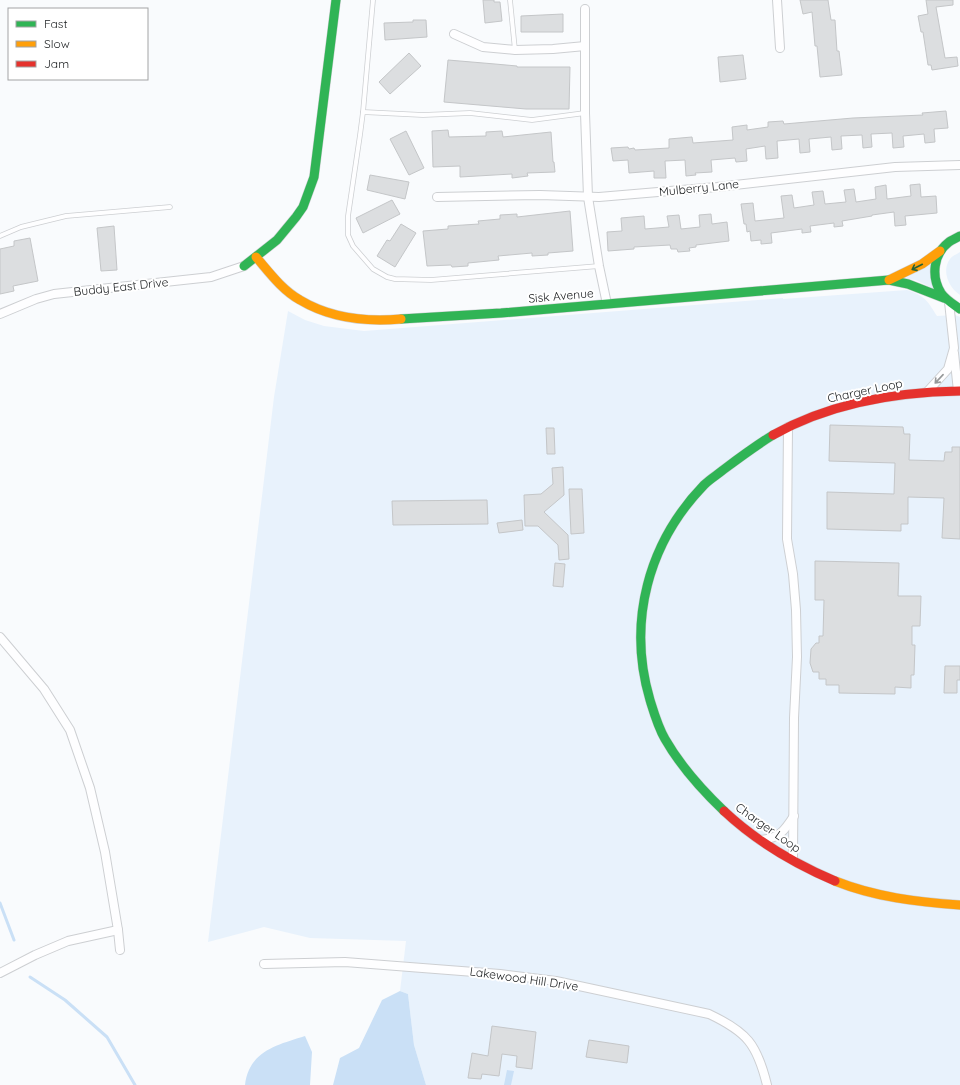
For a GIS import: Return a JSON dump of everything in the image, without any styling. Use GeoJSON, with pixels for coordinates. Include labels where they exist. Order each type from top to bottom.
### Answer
{"type":"FeatureCollection","features":[{"type":"Feature","properties":{"kind":"street"},"geometry":{"type":"LineString","coordinates":[[244,266],[277,240],[296,217],[303,207],[314,176],[336,0]]}},
{"type":"Feature","properties":{"kind":"street"},"geometry":{"type":"LineString","coordinates":[[777,0],[780,48]]}},
{"type":"Feature","properties":{"kind":"street"},"geometry":{"type":"LineString","coordinates":[[585,10],[585,113],[588,197],[599,266],[607,304]]}},
{"type":"Feature","properties":{"kind":"street"},"geometry":{"type":"LineString","coordinates":[[454,34],[483,46],[515,50],[585,46]]}},
{"type":"Feature","properties":{"kind":"street","name":"Mulberry Lane"},"geometry":{"type":"LineString","coordinates":[[437,197],[540,195],[588,197],[689,190],[895,167],[960,165]]}},
{"type":"Feature","properties":{"kind":"street","name":"Sisk Avenue"},"geometry":{"type":"LineString","coordinates":[[889,280],[930,260],[959,234]]}},
{"type":"Feature","properties":{"kind":"street"},"geometry":{"type":"LineString","coordinates":[[942,249],[936,261],[934,274],[937,287],[946,300],[959,391]]}},
{"type":"Feature","properties":{"kind":"street","name":"Sisk Avenue"},"geometry":{"type":"LineString","coordinates":[[256,257],[274,279],[299,300],[327,313],[358,319],[407,319],[889,280],[908,284],[946,300],[960,309]]}},
{"type":"Feature","properties":{"kind":"street","name":"Buddy East Drive"},"geometry":{"type":"LineString","coordinates":[[0,314],[36,299],[54,294],[211,277],[244,266]]}},
{"type":"Feature","properties":{"kind":"street"},"geometry":{"type":"LineString","coordinates":[[927,392],[948,369],[954,348]]}},
{"type":"Feature","properties":{"kind":"street","name":"Charger Loop"},"geometry":{"type":"LineString","coordinates":[[959,391],[927,392],[854,403],[819,413],[788,427],[749,450],[706,484],[680,516],[661,548],[648,584],[642,609],[640,646],[644,678],[654,712],[665,740],[689,775],[721,810],[760,840],[803,867],[836,881],[877,895],[919,902],[960,905]]}},
{"type":"Feature","properties":{"kind":"street"},"geometry":{"type":"LineString","coordinates":[[788,427],[787,539],[793,574],[796,610],[797,657],[794,718],[793,860]]}},
{"type":"Feature","properties":{"kind":"street"},"geometry":{"type":"LineString","coordinates":[[0,637],[44,689],[70,730],[90,788],[105,852],[120,950]]}},
{"type":"Feature","properties":{"kind":"street"},"geometry":{"type":"LineString","coordinates":[[760,840],[770,840],[780,834],[787,827],[794,815]]}},
{"type":"Feature","properties":{"kind":"street"},"geometry":{"type":"LineString","coordinates":[[0,973],[35,955],[68,941],[118,930]]}},
{"type":"Feature","properties":{"kind":"street","name":"Lakewood Hill Drive"},"geometry":{"type":"LineString","coordinates":[[264,964],[345,962],[500,974],[556,981],[708,1014],[727,1023],[739,1031],[748,1040],[759,1056],[767,1085]]}},
{"type":"Feature","properties":{"kind":"lane"},"geometry":{"type":"LineString","coordinates":[[372,0],[363,112],[348,216],[348,235],[353,246],[373,269],[387,277],[395,279],[431,280],[599,266]]}},
{"type":"Feature","properties":{"kind":"lane"},"geometry":{"type":"LineString","coordinates":[[510,0],[515,50]]}},
{"type":"Feature","properties":{"kind":"lane"},"geometry":{"type":"LineString","coordinates":[[363,112],[423,115],[470,112],[532,120],[585,113]]}},
{"type":"Feature","properties":{"kind":"lane"},"geometry":{"type":"LineString","coordinates":[[0,236],[21,227],[66,216],[170,207]]}},
{"type":"Feature","properties":{"kind":"shaded area"},"geometry":{"type":"Polygon","coordinates":[[[960,252],[960,295],[950,284],[946,274],[946,269],[951,258],[960,252]]]}},
{"type":"Feature","properties":{"kind":"shaded area"},"geometry":{"type":"Polygon","coordinates":[[[935,258],[934,289],[916,280],[905,279],[935,258]]]}},
{"type":"Feature","properties":{"kind":"shaded area"},"geometry":{"type":"Polygon","coordinates":[[[907,290],[918,294],[925,299],[937,316],[955,315],[960,317],[960,1085],[426,1085],[414,1045],[408,994],[400,991],[406,941],[310,938],[264,927],[208,942],[274,397],[288,311],[305,320],[324,326],[364,331],[783,298],[907,290]]]}},
{"type":"Feature","properties":{"kind":"water"},"geometry":{"type":"Polygon","coordinates":[[[400,991],[408,994],[414,1045],[426,1085],[333,1085],[340,1058],[359,1048],[382,1000],[400,991]]]}},
{"type":"Feature","properties":{"kind":"water"},"geometry":{"type":"Polygon","coordinates":[[[305,1036],[312,1052],[310,1085],[245,1085],[252,1064],[258,1057],[275,1046],[305,1036]]]}},
{"type":"Feature","properties":{"kind":"water"},"geometry":{"type":"Polygon","coordinates":[[[507,1070],[514,1071],[511,1085],[504,1085],[507,1070]]]}},
{"type":"Feature","properties":{"kind":"building"},"geometry":{"type":"Polygon","coordinates":[[[483,0],[494,0],[494,2],[500,2],[502,21],[485,23],[483,0]]]}},
{"type":"Feature","properties":{"kind":"building"},"geometry":{"type":"Polygon","coordinates":[[[800,0],[828,0],[831,20],[835,20],[837,51],[839,51],[842,75],[820,77],[812,12],[803,14],[800,0]]]}},
{"type":"Feature","properties":{"kind":"building"},"geometry":{"type":"Polygon","coordinates":[[[926,0],[953,0],[953,5],[936,7],[945,58],[957,57],[958,66],[932,70],[931,65],[928,65],[923,32],[921,32],[918,16],[928,14],[926,0]]]}},
{"type":"Feature","properties":{"kind":"building"},"geometry":{"type":"Polygon","coordinates":[[[563,14],[563,32],[521,32],[521,16],[563,14]]]}},
{"type":"Feature","properties":{"kind":"building"},"geometry":{"type":"Polygon","coordinates":[[[413,20],[426,20],[427,37],[385,40],[384,23],[413,22],[413,20]]]}},
{"type":"Feature","properties":{"kind":"building"},"geometry":{"type":"Polygon","coordinates":[[[409,53],[421,66],[390,94],[379,82],[409,53]]]}},
{"type":"Feature","properties":{"kind":"building"},"geometry":{"type":"Polygon","coordinates":[[[743,55],[746,79],[720,82],[718,57],[743,55]]]}},
{"type":"Feature","properties":{"kind":"building"},"geometry":{"type":"Polygon","coordinates":[[[448,60],[517,67],[570,67],[569,109],[526,109],[444,102],[448,60]]]}},
{"type":"Feature","properties":{"kind":"building"},"geometry":{"type":"Polygon","coordinates":[[[946,111],[948,128],[934,129],[935,142],[925,143],[924,134],[903,136],[904,147],[893,148],[892,133],[871,134],[872,147],[863,148],[862,135],[841,136],[842,149],[832,150],[831,137],[809,139],[810,152],[800,153],[799,139],[777,141],[778,158],[766,159],[765,146],[746,149],[747,161],[736,162],[735,158],[711,160],[712,172],[695,173],[696,175],[686,176],[685,160],[665,161],[666,178],[654,178],[654,171],[629,173],[628,160],[613,161],[611,148],[628,147],[629,149],[634,148],[635,150],[669,148],[669,139],[692,137],[693,143],[733,140],[732,127],[747,125],[747,130],[768,127],[768,122],[783,121],[784,124],[853,118],[923,115],[922,113],[946,111]]]}},
{"type":"Feature","properties":{"kind":"building"},"geometry":{"type":"Polygon","coordinates":[[[448,130],[449,137],[486,136],[486,132],[502,131],[503,137],[551,132],[555,172],[527,173],[528,176],[512,178],[512,174],[460,177],[460,166],[433,167],[432,131],[448,130]]]}},
{"type":"Feature","properties":{"kind":"building"},"geometry":{"type":"Polygon","coordinates":[[[406,131],[424,168],[409,175],[390,139],[406,131]]]}},
{"type":"Feature","properties":{"kind":"building"},"geometry":{"type":"Polygon","coordinates":[[[370,175],[409,182],[405,199],[367,190],[370,175]]]}},
{"type":"Feature","properties":{"kind":"building"},"geometry":{"type":"Polygon","coordinates":[[[920,184],[921,197],[936,196],[937,213],[905,216],[906,225],[895,226],[894,212],[842,221],[843,226],[834,227],[834,223],[810,226],[811,232],[802,233],[802,229],[771,233],[772,243],[761,244],[761,240],[751,241],[750,231],[747,232],[746,224],[744,224],[741,204],[753,203],[755,221],[784,218],[781,196],[792,195],[794,208],[814,205],[812,192],[823,191],[825,204],[846,202],[844,190],[854,189],[856,202],[876,199],[875,187],[886,185],[887,199],[911,196],[910,185],[920,184]]]}},
{"type":"Feature","properties":{"kind":"building"},"geometry":{"type":"Polygon","coordinates":[[[392,200],[400,214],[363,233],[356,218],[392,200]]]}},
{"type":"Feature","properties":{"kind":"building"},"geometry":{"type":"Polygon","coordinates":[[[570,211],[573,251],[548,253],[548,255],[532,256],[532,253],[498,256],[499,260],[468,263],[468,266],[427,266],[423,231],[448,229],[448,226],[479,224],[478,221],[500,219],[500,215],[517,214],[517,217],[570,211]]]}},
{"type":"Feature","properties":{"kind":"building"},"geometry":{"type":"Polygon","coordinates":[[[711,214],[712,224],[727,222],[729,241],[696,245],[696,247],[689,248],[690,251],[678,252],[677,249],[671,249],[670,245],[634,247],[634,249],[608,251],[607,232],[622,231],[621,218],[644,216],[645,229],[669,227],[667,216],[679,215],[681,229],[700,227],[699,215],[711,214]]]}},
{"type":"Feature","properties":{"kind":"building"},"geometry":{"type":"Polygon","coordinates":[[[401,224],[416,233],[395,267],[377,256],[387,240],[390,241],[401,224]]]}},
{"type":"Feature","properties":{"kind":"building"},"geometry":{"type":"Polygon","coordinates":[[[114,226],[117,270],[101,271],[97,228],[114,226]]]}},
{"type":"Feature","properties":{"kind":"building"},"geometry":{"type":"Polygon","coordinates":[[[30,238],[38,281],[13,286],[14,291],[0,294],[0,249],[14,246],[14,241],[30,238]]]}},
{"type":"Feature","properties":{"kind":"building"},"geometry":{"type":"Polygon","coordinates":[[[830,425],[903,427],[904,434],[910,434],[909,460],[944,461],[945,452],[952,452],[952,447],[960,447],[960,539],[942,538],[944,498],[908,497],[908,524],[901,524],[901,531],[827,529],[827,492],[894,494],[895,463],[829,461],[830,425]]]}},
{"type":"Feature","properties":{"kind":"building"},"geometry":{"type":"Polygon","coordinates":[[[546,428],[554,428],[555,454],[547,454],[546,428]]]}},
{"type":"Feature","properties":{"kind":"building"},"geometry":{"type":"Polygon","coordinates":[[[563,467],[564,495],[544,512],[568,535],[569,559],[559,560],[558,545],[538,526],[525,526],[524,495],[541,494],[553,484],[552,468],[563,467]]]}},
{"type":"Feature","properties":{"kind":"building"},"geometry":{"type":"Polygon","coordinates":[[[569,489],[582,489],[584,533],[571,534],[569,489]]]}},
{"type":"Feature","properties":{"kind":"building"},"geometry":{"type":"Polygon","coordinates":[[[487,500],[488,524],[393,525],[392,501],[487,500]]]}},
{"type":"Feature","properties":{"kind":"building"},"geometry":{"type":"Polygon","coordinates":[[[522,520],[523,530],[499,533],[497,523],[522,520]]]}},
{"type":"Feature","properties":{"kind":"building"},"geometry":{"type":"Polygon","coordinates":[[[815,561],[899,563],[898,596],[921,596],[920,626],[912,626],[912,645],[915,645],[914,675],[911,675],[911,688],[895,687],[895,694],[839,693],[839,685],[826,685],[826,679],[819,679],[819,672],[813,672],[810,663],[811,649],[816,643],[819,643],[819,636],[823,636],[824,600],[815,600],[815,561]]]}},
{"type":"Feature","properties":{"kind":"building"},"geometry":{"type":"Polygon","coordinates":[[[555,563],[565,564],[563,587],[553,586],[555,563]]]}},
{"type":"Feature","properties":{"kind":"building"},"geometry":{"type":"Polygon","coordinates":[[[945,666],[960,666],[960,680],[957,680],[957,693],[944,693],[945,666]]]}},
{"type":"Feature","properties":{"kind":"building"},"geometry":{"type":"Polygon","coordinates":[[[492,1026],[536,1032],[532,1069],[516,1067],[517,1056],[502,1054],[499,1076],[482,1074],[481,1079],[468,1078],[472,1053],[488,1056],[492,1026]]]}},
{"type":"Feature","properties":{"kind":"building"},"geometry":{"type":"Polygon","coordinates":[[[589,1040],[629,1046],[627,1063],[586,1057],[589,1040]]]}},
{"type":"Feature","properties":{"kind":"waterway"},"geometry":{"type":"LineString","coordinates":[[0,903],[14,940]]}},
{"type":"Feature","properties":{"kind":"waterway"},"geometry":{"type":"LineString","coordinates":[[30,977],[65,1000],[107,1037],[135,1085]]}},
{"type":"Feature","properties":{"kind":"traffic: fast"},"geometry":{"type":"LineString","coordinates":[[244,266],[277,240],[296,217],[303,207],[314,177],[336,0]]}},
{"type":"Feature","properties":{"kind":"traffic: fast"},"geometry":{"type":"LineString","coordinates":[[960,236],[949,242],[944,247],[935,266],[936,280],[941,293],[947,300],[960,309]]}},
{"type":"Feature","properties":{"kind":"traffic: fast"},"geometry":{"type":"LineString","coordinates":[[401,319],[501,313],[889,280],[908,284],[944,298]]}},
{"type":"Feature","properties":{"kind":"traffic: fast"},"geometry":{"type":"LineString","coordinates":[[724,811],[685,769],[671,749],[658,725],[643,671],[641,642],[642,613],[647,585],[656,558],[669,532],[685,508],[704,485],[747,452],[773,435]]}},
{"type":"Feature","properties":{"kind":"traffic: slow"},"geometry":{"type":"LineString","coordinates":[[889,280],[922,264],[940,251]]}},
{"type":"Feature","properties":{"kind":"traffic: slow"},"geometry":{"type":"LineString","coordinates":[[256,257],[287,291],[293,296],[312,306],[336,315],[362,319],[401,319]]}},
{"type":"Feature","properties":{"kind":"traffic: slow"},"geometry":{"type":"LineString","coordinates":[[835,881],[850,887],[896,898],[960,905]]}},
{"type":"Feature","properties":{"kind":"traffic: jam"},"geometry":{"type":"LineString","coordinates":[[773,435],[817,415],[864,401],[911,394],[960,391]]}},
{"type":"Feature","properties":{"kind":"traffic: jam"},"geometry":{"type":"LineString","coordinates":[[724,811],[736,822],[776,851],[835,881]]}}]}
